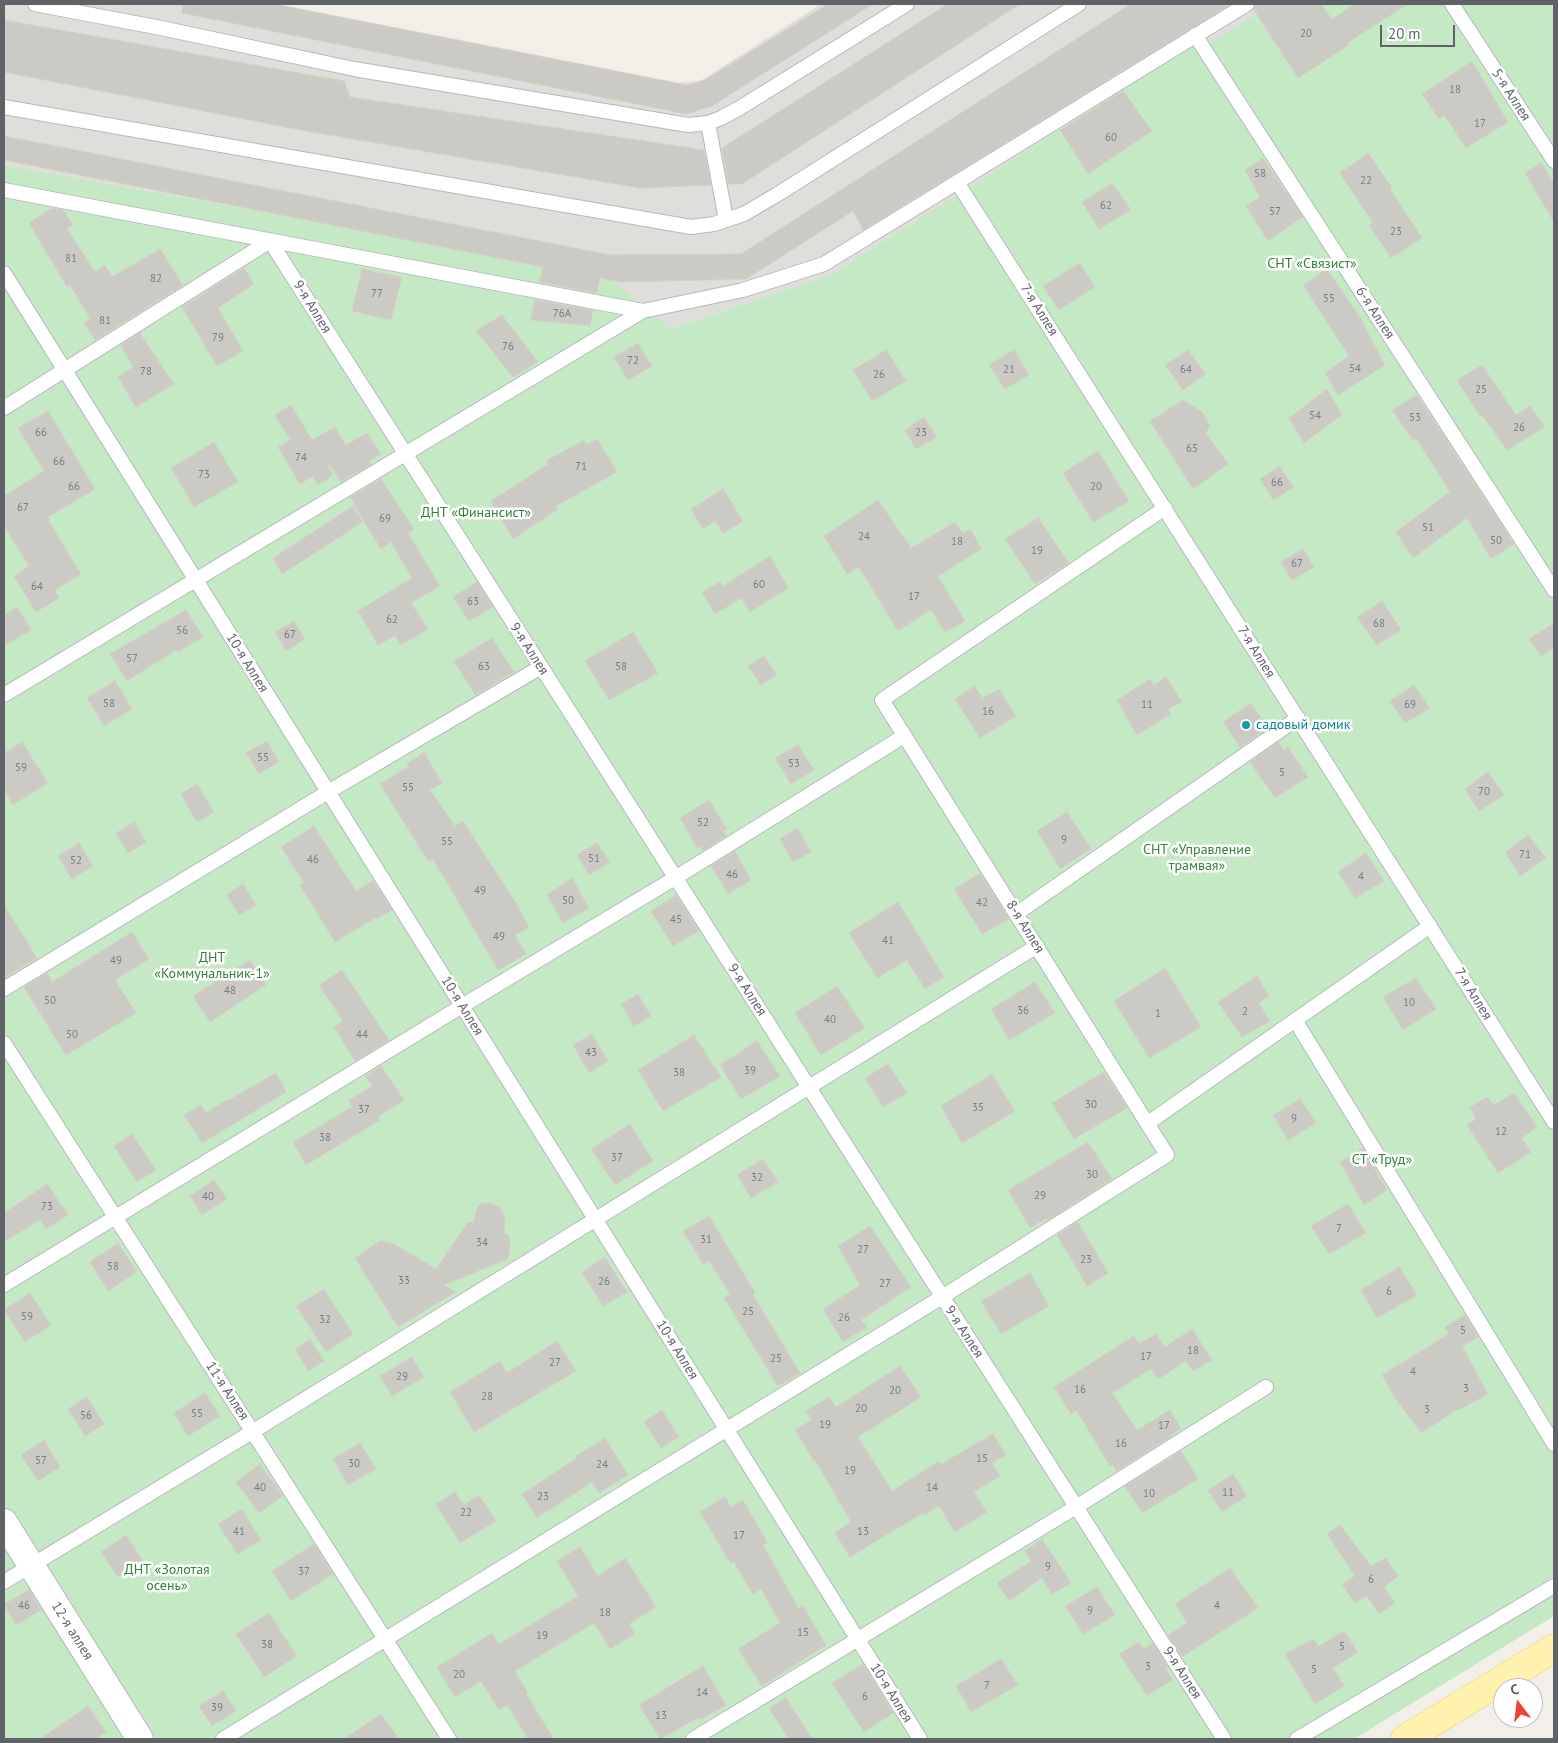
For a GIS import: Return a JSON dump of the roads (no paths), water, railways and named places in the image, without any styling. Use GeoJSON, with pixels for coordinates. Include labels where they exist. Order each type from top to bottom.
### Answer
{"type":"FeatureCollection","features":[{"type":"Feature","properties":{"kind":"main road"},"geometry":{"type":"LineString","coordinates":[[1405,1739],[1554,1648]]}},
{"type":"Feature","properties":{"kind":"street","name":"12-я аллея"},"geometry":{"type":"LineString","coordinates":[[4,1522],[140,1739]]}},
{"type":"Feature","properties":{"kind":"lane"},"geometry":{"type":"LineString","coordinates":[[35,4],[161,28],[354,69],[688,125],[708,123],[738,109],[908,4]]}},
{"type":"Feature","properties":{"kind":"lane"},"geometry":{"type":"LineString","coordinates":[[4,107],[691,226],[714,224],[744,214],[778,194],[1079,4]]}},
{"type":"Feature","properties":{"kind":"lane"},"geometry":{"type":"LineString","coordinates":[[4,695],[643,312],[743,290],[824,264],[1247,4]]}},
{"type":"Feature","properties":{"kind":"lane","name":"5-я Аллея"},"geometry":{"type":"LineString","coordinates":[[1452,4],[1554,161]]}},
{"type":"Feature","properties":{"kind":"lane","name":"6-я Аллея"},"geometry":{"type":"LineString","coordinates":[[1195,35],[1554,590]]}},
{"type":"Feature","properties":{"kind":"lane"},"geometry":{"type":"LineString","coordinates":[[708,123],[726,220]]}},
{"type":"Feature","properties":{"kind":"lane","name":"7-я Аллея"},"geometry":{"type":"LineString","coordinates":[[957,182],[1554,1122]]}},
{"type":"Feature","properties":{"kind":"lane"},"geometry":{"type":"LineString","coordinates":[[4,190],[643,312]]}},
{"type":"Feature","properties":{"kind":"lane"},"geometry":{"type":"LineString","coordinates":[[4,408],[270,242]]}},
{"type":"Feature","properties":{"kind":"lane","name":"9-я Аллея"},"geometry":{"type":"LineString","coordinates":[[270,242],[1224,1739]]}},
{"type":"Feature","properties":{"kind":"lane","name":"10-я Аллея"},"geometry":{"type":"LineString","coordinates":[[4,273],[920,1739]]}},
{"type":"Feature","properties":{"kind":"lane","name":"8-я Аллея"},"geometry":{"type":"LineString","coordinates":[[942,1297],[1167,1154],[882,700],[1165,508]]}},
{"type":"Feature","properties":{"kind":"lane"},"geometry":{"type":"LineString","coordinates":[[4,990],[328,792],[541,667]]}},
{"type":"Feature","properties":{"kind":"lane"},"geometry":{"type":"LineString","coordinates":[[1016,914],[1298,718]]}},
{"type":"Feature","properties":{"kind":"lane"},"geometry":{"type":"LineString","coordinates":[[4,1285],[675,878],[904,736]]}},
{"type":"Feature","properties":{"kind":"lane"},"geometry":{"type":"LineString","coordinates":[[1148,1124],[1430,926]]}},
{"type":"Feature","properties":{"kind":"lane"},"geometry":{"type":"LineString","coordinates":[[4,1582],[252,1432],[1036,946]]}},
{"type":"Feature","properties":{"kind":"lane"},"geometry":{"type":"LineString","coordinates":[[1295,1020],[1554,1444]]}},
{"type":"Feature","properties":{"kind":"lane","name":"11-я Аллея"},"geometry":{"type":"LineString","coordinates":[[4,1043],[450,1739]]}},
{"type":"Feature","properties":{"kind":"lane"},"geometry":{"type":"LineString","coordinates":[[222,1739],[942,1297]]}},
{"type":"Feature","properties":{"kind":"lane"},"geometry":{"type":"LineString","coordinates":[[693,1739],[1076,1507],[1266,1387]]}},
{"type":"Feature","properties":{"kind":"lane"},"geometry":{"type":"LineString","coordinates":[[1297,1739],[1554,1586]]}},
{"type":"Feature","properties":{"kind":"place","name":"садовый домик"},"geometry":{"type":"Point","coordinates":[1246,725]}},
{"type":"Feature","properties":{"kind":"park label","name":"СНТ «Связист»"},"geometry":{"type":"Point","coordinates":[1312,264]}},
{"type":"Feature","properties":{"kind":"park label","name":"ДНТ «Финансист»"},"geometry":{"type":"Point","coordinates":[476,513]}},
{"type":"Feature","properties":{"kind":"park label","name":"СНТ «Управление трамвая»"},"geometry":{"type":"Point","coordinates":[1197,858]}},
{"type":"Feature","properties":{"kind":"park label","name":"ДНТ «Коммунальник-1»"},"geometry":{"type":"Point","coordinates":[212,966]}},
{"type":"Feature","properties":{"kind":"park label","name":"СТ «Труд»"},"geometry":{"type":"Point","coordinates":[1382,1160]}},
{"type":"Feature","properties":{"kind":"park label","name":"ДНТ «Золотая осень»"},"geometry":{"type":"Point","coordinates":[167,1578]}}]}
